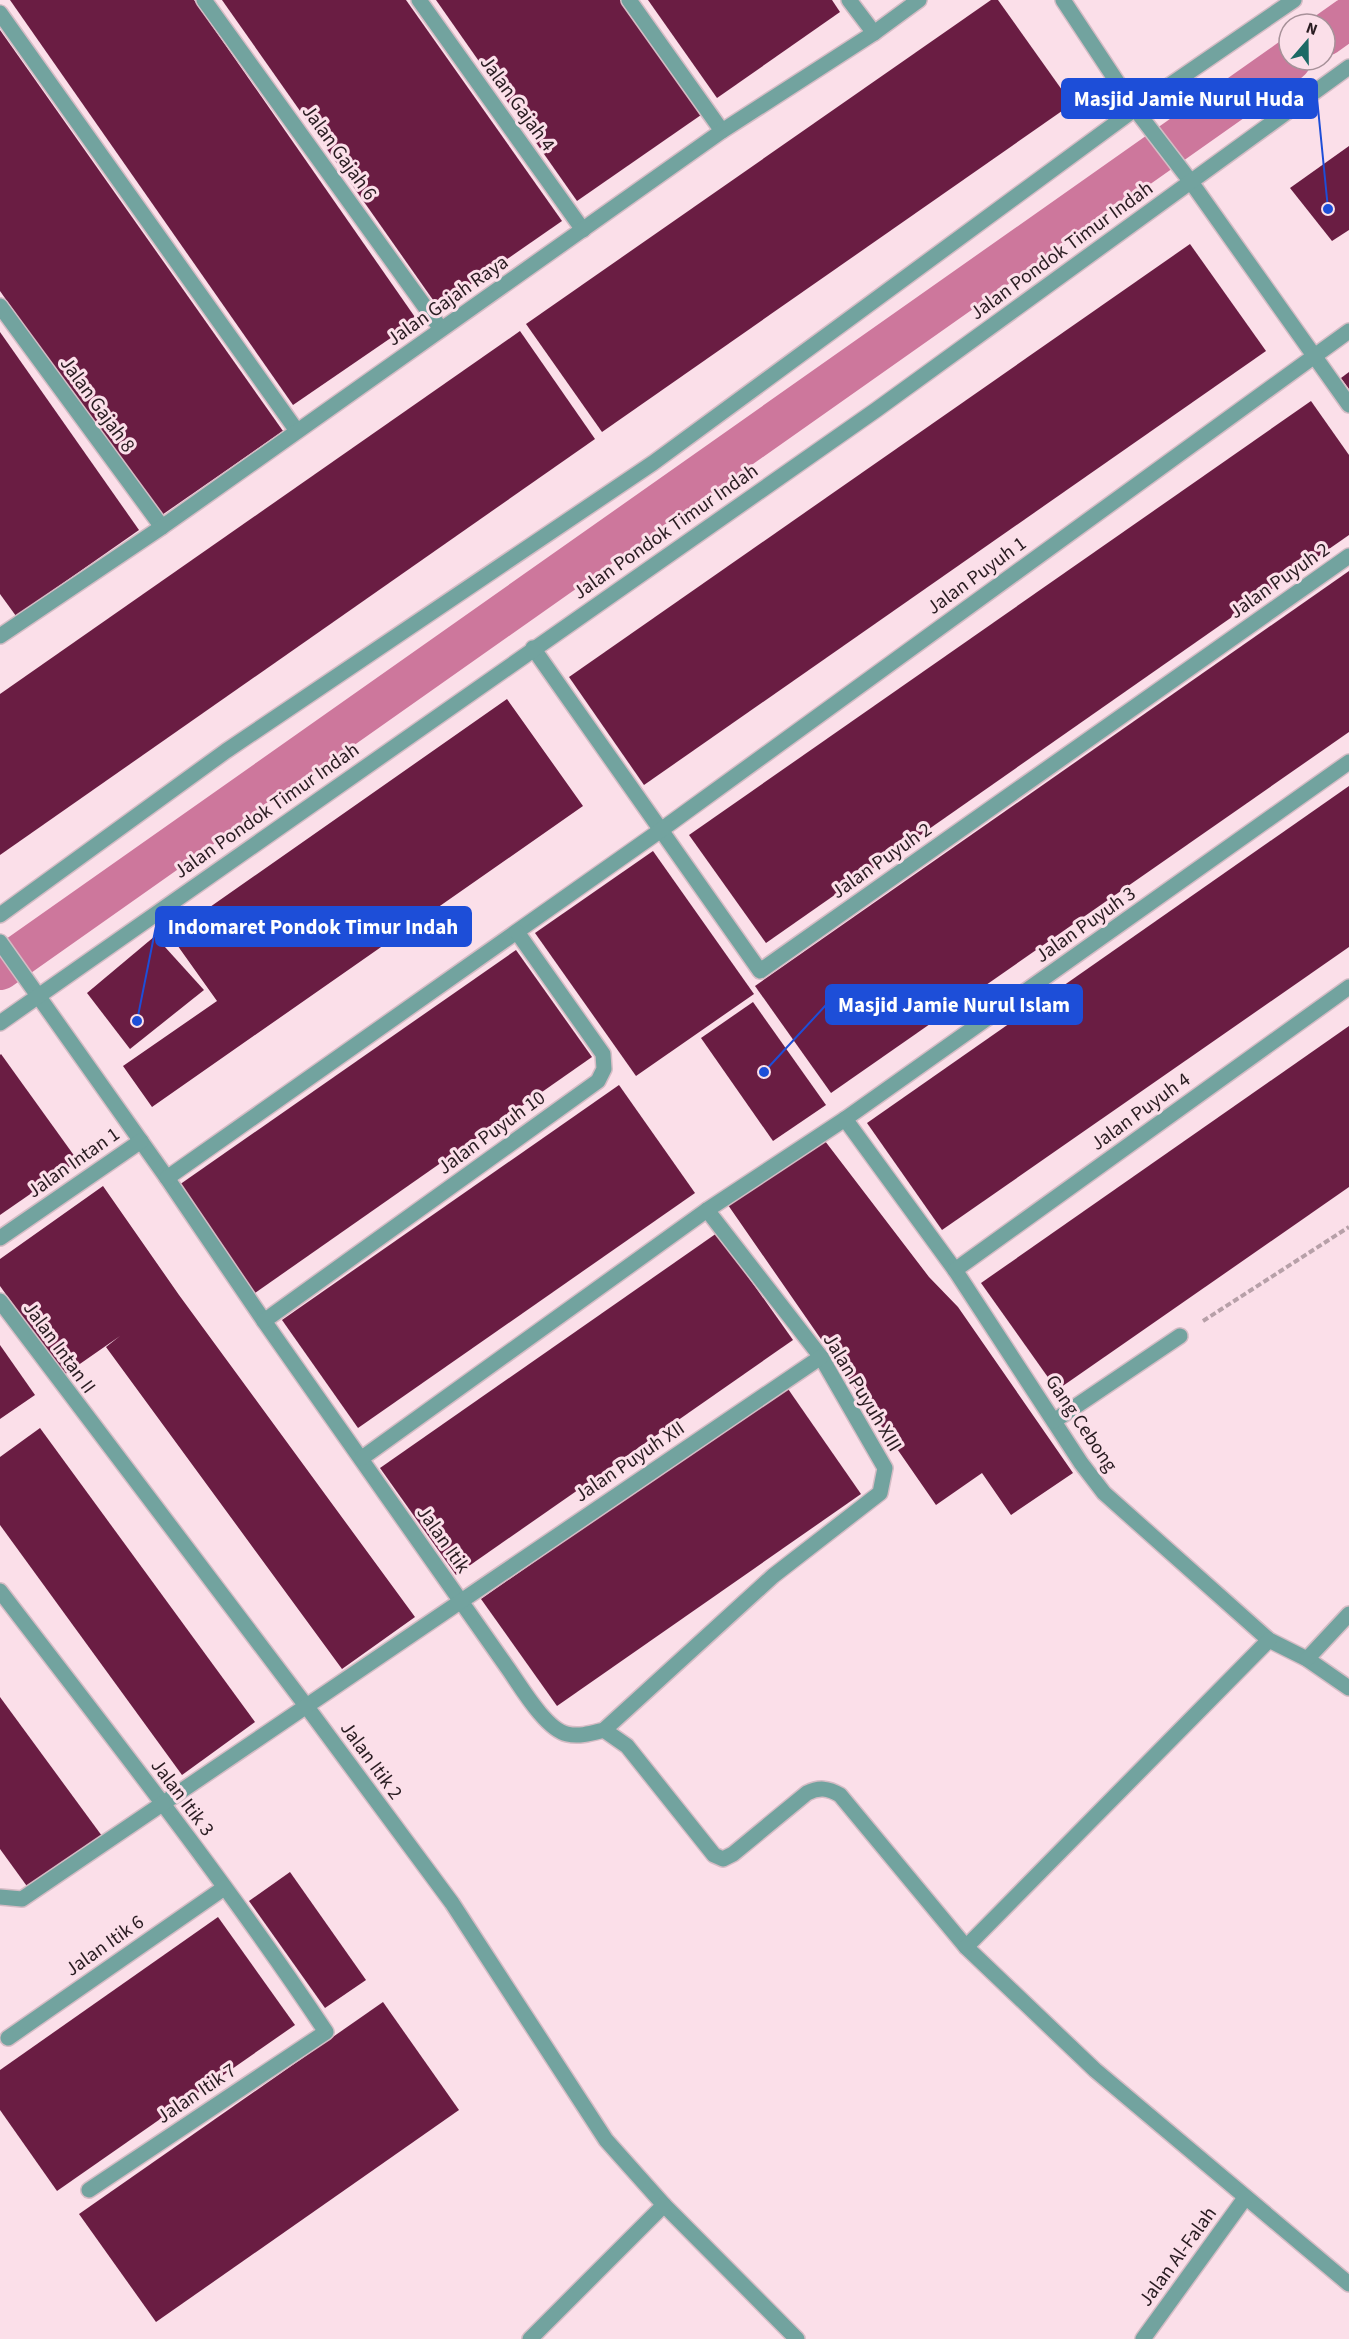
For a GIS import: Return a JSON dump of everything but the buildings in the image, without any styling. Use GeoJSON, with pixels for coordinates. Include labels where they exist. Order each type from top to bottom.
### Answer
{"type":"FeatureCollection","features":[{"type":"Feature","properties":{"kind":"street","name":"Jalan Gajah 6"},"geometry":{"type":"LineString","coordinates":[[204,0],[441,329]]}},
{"type":"Feature","properties":{"kind":"street","name":"Jalan Gajah 4"},"geometry":{"type":"LineString","coordinates":[[418,0],[583,230]]}},
{"type":"Feature","properties":{"kind":"street"},"geometry":{"type":"LineString","coordinates":[[629,0],[722,130]]}},
{"type":"Feature","properties":{"kind":"street"},"geometry":{"type":"LineString","coordinates":[[849,0],[874,33]]}},
{"type":"Feature","properties":{"kind":"street","name":"Jalan Gajah Raya"},"geometry":{"type":"LineString","coordinates":[[2,630],[162,527],[722,130],[874,33],[919,0]]}},
{"type":"Feature","properties":{"kind":"street"},"geometry":{"type":"LineString","coordinates":[[1063,0],[1135,110],[1191,182],[1316,355],[1349,405]]}},
{"type":"Feature","properties":{"kind":"street"},"geometry":{"type":"LineString","coordinates":[[0,915],[226,751],[652,463],[1135,110],[1294,0]]}},
{"type":"Feature","properties":{"kind":"street"},"geometry":{"type":"LineString","coordinates":[[0,13],[297,431]]}},
{"type":"Feature","properties":{"kind":"street","name":"Jalan Pondok Timur Indah"},"geometry":{"type":"LineString","coordinates":[[0,1023],[876,410],[1349,67]]}},
{"type":"Feature","properties":{"kind":"street","name":"Jalan Gajah 8"},"geometry":{"type":"LineString","coordinates":[[0,306],[162,527]]}},
{"type":"Feature","properties":{"kind":"street","name":"Jalan Puyuh 1"},"geometry":{"type":"LineString","coordinates":[[167,1178],[661,830],[1349,331]]}},
{"type":"Feature","properties":{"kind":"street","name":"Jalan Puyuh 2"},"geometry":{"type":"LineString","coordinates":[[533,648],[760,971],[1349,556]]}},
{"type":"Feature","properties":{"kind":"street","name":"Jalan Puyuh 3"},"geometry":{"type":"LineString","coordinates":[[362,1458],[707,1210],[845,1119],[1349,762]]}},
{"type":"Feature","properties":{"kind":"street","name":"Jalan Puyuh 10"},"geometry":{"type":"LineString","coordinates":[[264,1321],[598,1081],[604,1069],[603,1054],[517,932]]}},
{"type":"Feature","properties":{"kind":"street","name":"Jalan Itik"},"geometry":{"type":"LineString","coordinates":[[0,942],[545,1719],[565,1734],[584,1735],[604,1730]]}},
{"type":"Feature","properties":{"kind":"street","name":"Jalan Puyuh 4"},"geometry":{"type":"LineString","coordinates":[[955,1270],[1349,987]]}},
{"type":"Feature","properties":{"kind":"street","name":"Gang Cebong"},"geometry":{"type":"LineString","coordinates":[[845,1119],[955,1270],[1104,1493],[1269,1640],[1307,1659],[1349,1688]]}},
{"type":"Feature","properties":{"kind":"street","name":"Jalan Intan 1"},"geometry":{"type":"LineString","coordinates":[[0,1238],[141,1141]]}},
{"type":"Feature","properties":{"kind":"street","name":"Jalan Puyuh XIII"},"geometry":{"type":"LineString","coordinates":[[604,1730],[773,1576],[880,1493],[884,1481],[885,1468],[820,1357],[707,1210]]}},
{"type":"Feature","properties":{"kind":"street","name":"Jalan Intan II"},"geometry":{"type":"LineString","coordinates":[[0,1301],[86,1418]]}},
{"type":"Feature","properties":{"kind":"street"},"geometry":{"type":"LineString","coordinates":[[1054,1421],[1180,1336]]}},
{"type":"Feature","properties":{"kind":"street","name":"Jalan Puyuh XII"},"geometry":{"type":"LineString","coordinates":[[0,1897],[22,1899],[164,1805],[820,1357]]}},
{"type":"Feature","properties":{"kind":"street","name":"Jalan Itik 2"},"geometry":{"type":"LineString","coordinates":[[86,1418],[307,1707],[452,1903],[606,2140],[664,2205],[797,2339]]}},
{"type":"Feature","properties":{"kind":"street","name":"Jalan Itik 3"},"geometry":{"type":"LineString","coordinates":[[0,1591],[164,1805],[326,2032]]}},
{"type":"Feature","properties":{"kind":"street"},"geometry":{"type":"LineString","coordinates":[[1307,1659],[1349,1614]]}},
{"type":"Feature","properties":{"kind":"street"},"geometry":{"type":"LineString","coordinates":[[966,1947],[1269,1640]]}},
{"type":"Feature","properties":{"kind":"street"},"geometry":{"type":"LineString","coordinates":[[604,1730],[627,1746],[714,1855],[723,1859],[733,1854],[807,1793],[828,1788],[840,1795],[966,1947],[1095,2070],[1349,2284]]}},
{"type":"Feature","properties":{"kind":"street","name":"Jalan Itik 6"},"geometry":{"type":"LineString","coordinates":[[8,2038],[224,1888]]}},
{"type":"Feature","properties":{"kind":"street","name":"Jalan Itik 7"},"geometry":{"type":"LineString","coordinates":[[89,2190],[326,2032]]}},
{"type":"Feature","properties":{"kind":"street","name":"Jalan Al-Falah"},"geometry":{"type":"LineString","coordinates":[[1143,2339],[1245,2198]]}},
{"type":"Feature","properties":{"kind":"street"},"geometry":{"type":"LineString","coordinates":[[530,2339],[664,2205]]}},
{"type":"Feature","properties":{"kind":"path"},"geometry":{"type":"LineString","coordinates":[[1180,1336],[1349,1227]]}},
{"type":"Feature","properties":{"kind":"waterway"},"geometry":{"type":"LineString","coordinates":[[1337,26],[1349,18]]}},
{"type":"Feature","properties":{"kind":"waterway"},"geometry":{"type":"LineString","coordinates":[[0,969],[1277,69]]}},
{"type":"Feature","properties":{"kind":"place","name":"Masjid Jamie Nurul Huda"},"geometry":{"type":"Point","coordinates":[1328,209]}},
{"type":"Feature","properties":{"kind":"place","name":"Indomaret Pondok Timur Indah"},"geometry":{"type":"Point","coordinates":[137,1021]}},
{"type":"Feature","properties":{"kind":"place","name":"Masjid Jamie Nurul Islam"},"geometry":{"type":"Point","coordinates":[764,1072]}}]}
